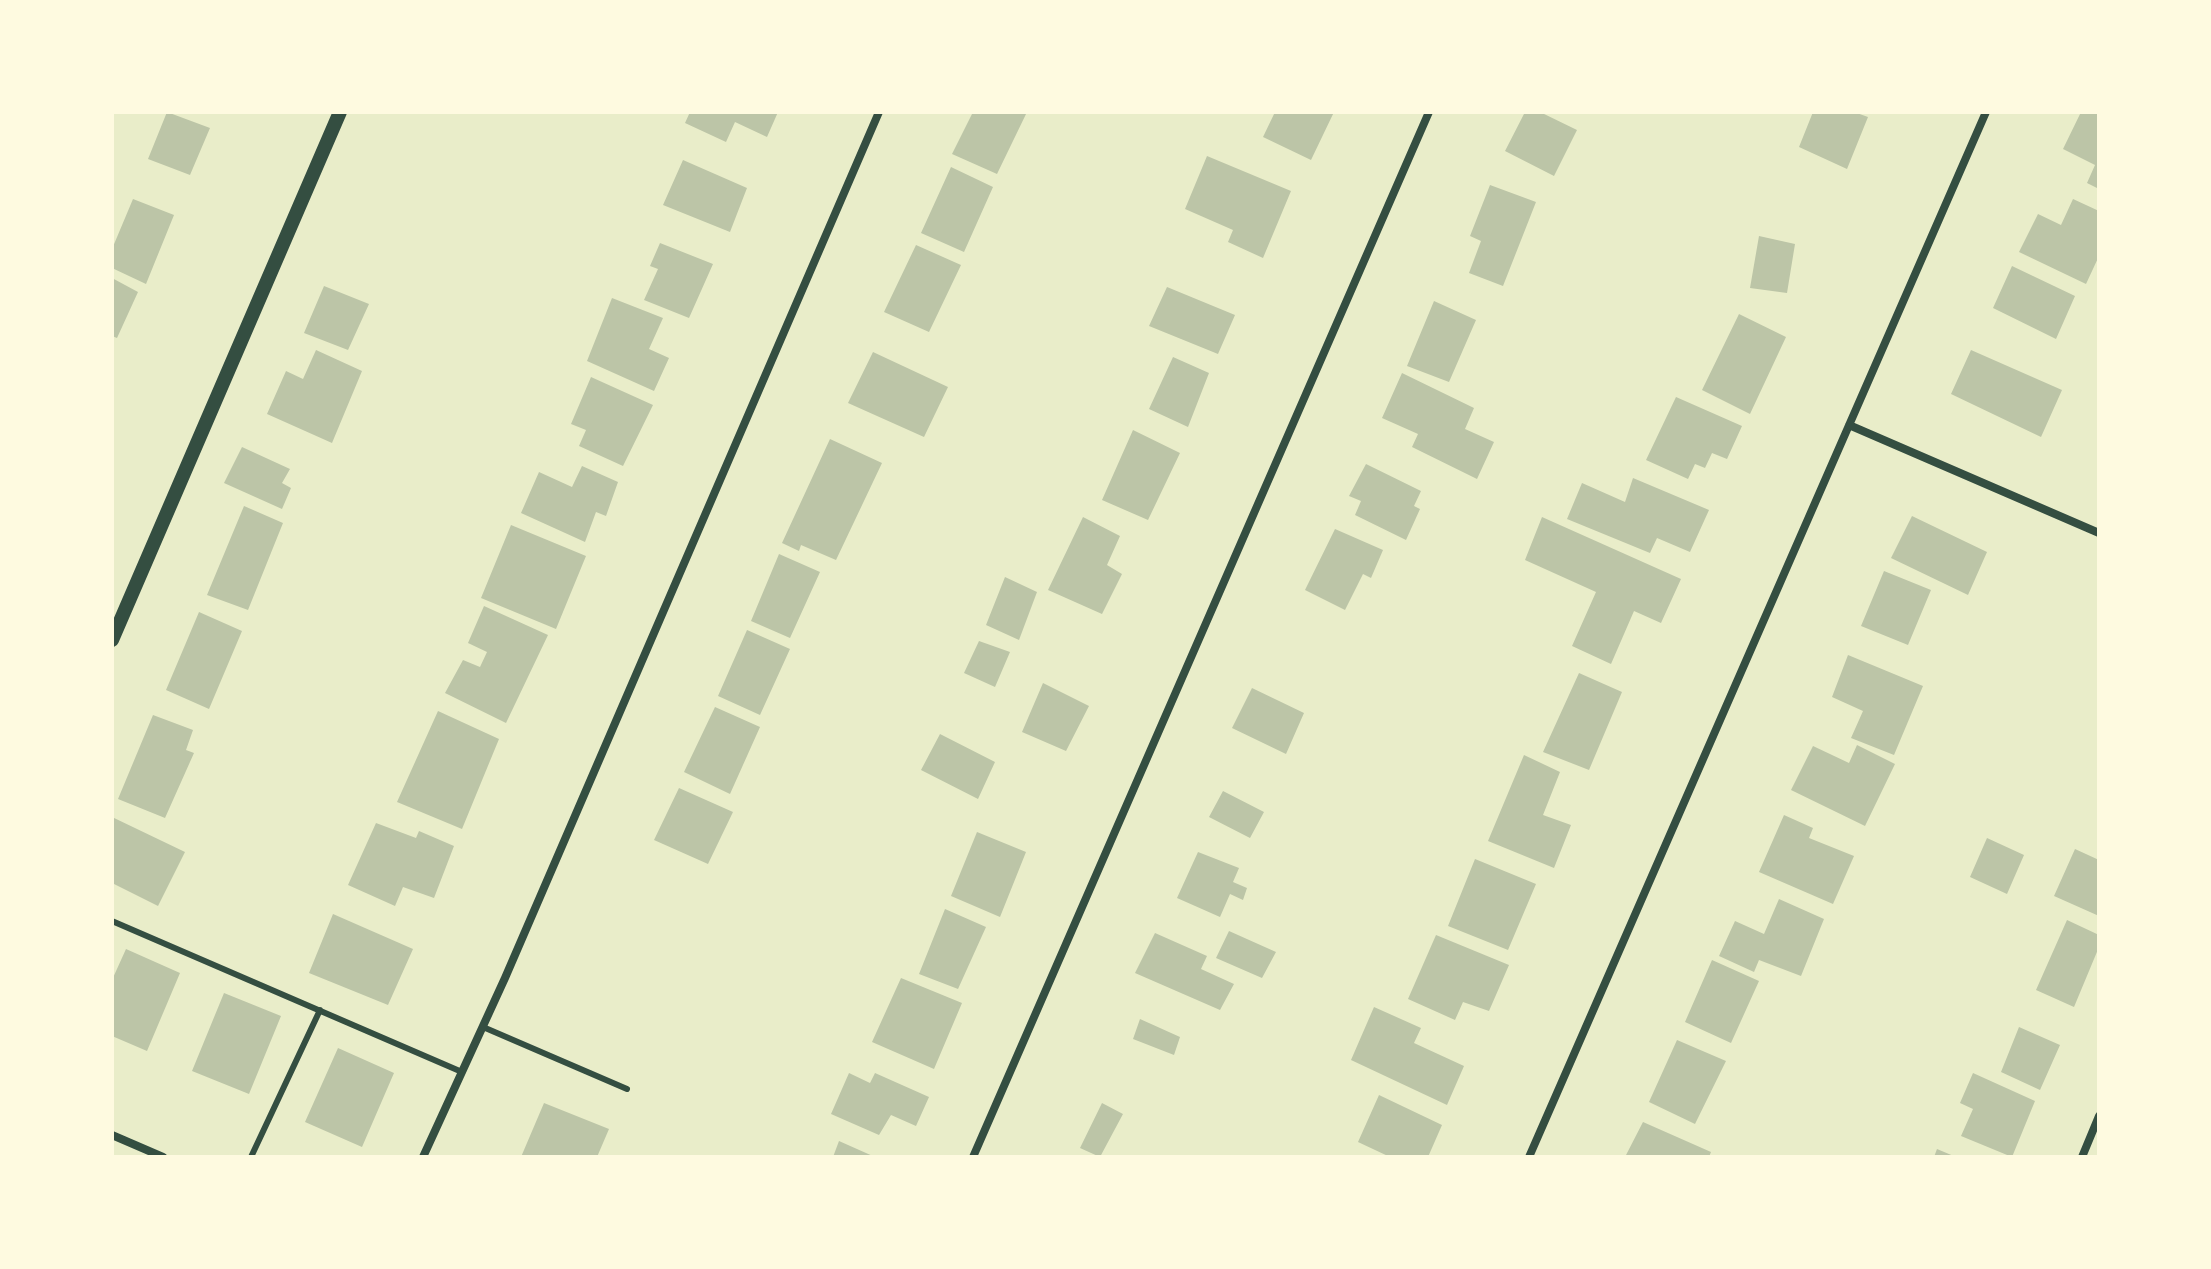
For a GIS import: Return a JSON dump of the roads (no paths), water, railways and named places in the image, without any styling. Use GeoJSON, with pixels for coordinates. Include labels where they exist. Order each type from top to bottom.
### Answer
{"type":"FeatureCollection","features":[{"type":"Feature","properties":{"kind":"street"},"geometry":{"type":"LineString","coordinates":[[112,640],[340,112]]}},
{"type":"Feature","properties":{"kind":"street"},"geometry":{"type":"LineString","coordinates":[[423,1157],[483,1027],[879,112]]}},
{"type":"Feature","properties":{"kind":"street"},"geometry":{"type":"LineString","coordinates":[[973,1157],[1429,112]]}},
{"type":"Feature","properties":{"kind":"street"},"geometry":{"type":"LineString","coordinates":[[1529,1157],[1986,112]]}},
{"type":"Feature","properties":{"kind":"street"},"geometry":{"type":"LineString","coordinates":[[1849,425],[2099,533]]}},
{"type":"Feature","properties":{"kind":"street"},"geometry":{"type":"LineString","coordinates":[[2082,1157],[2099,1116]]}},
{"type":"Feature","properties":{"kind":"street"},"geometry":{"type":"LineString","coordinates":[[112,1135],[163,1157]]}},
{"type":"Feature","properties":{"kind":"lane"},"geometry":{"type":"LineString","coordinates":[[112,921],[462,1072]]}},
{"type":"Feature","properties":{"kind":"lane"},"geometry":{"type":"LineString","coordinates":[[251,1157],[320,1010]]}},
{"type":"Feature","properties":{"kind":"lane"},"geometry":{"type":"LineString","coordinates":[[483,1027],[627,1089]]}}]}
